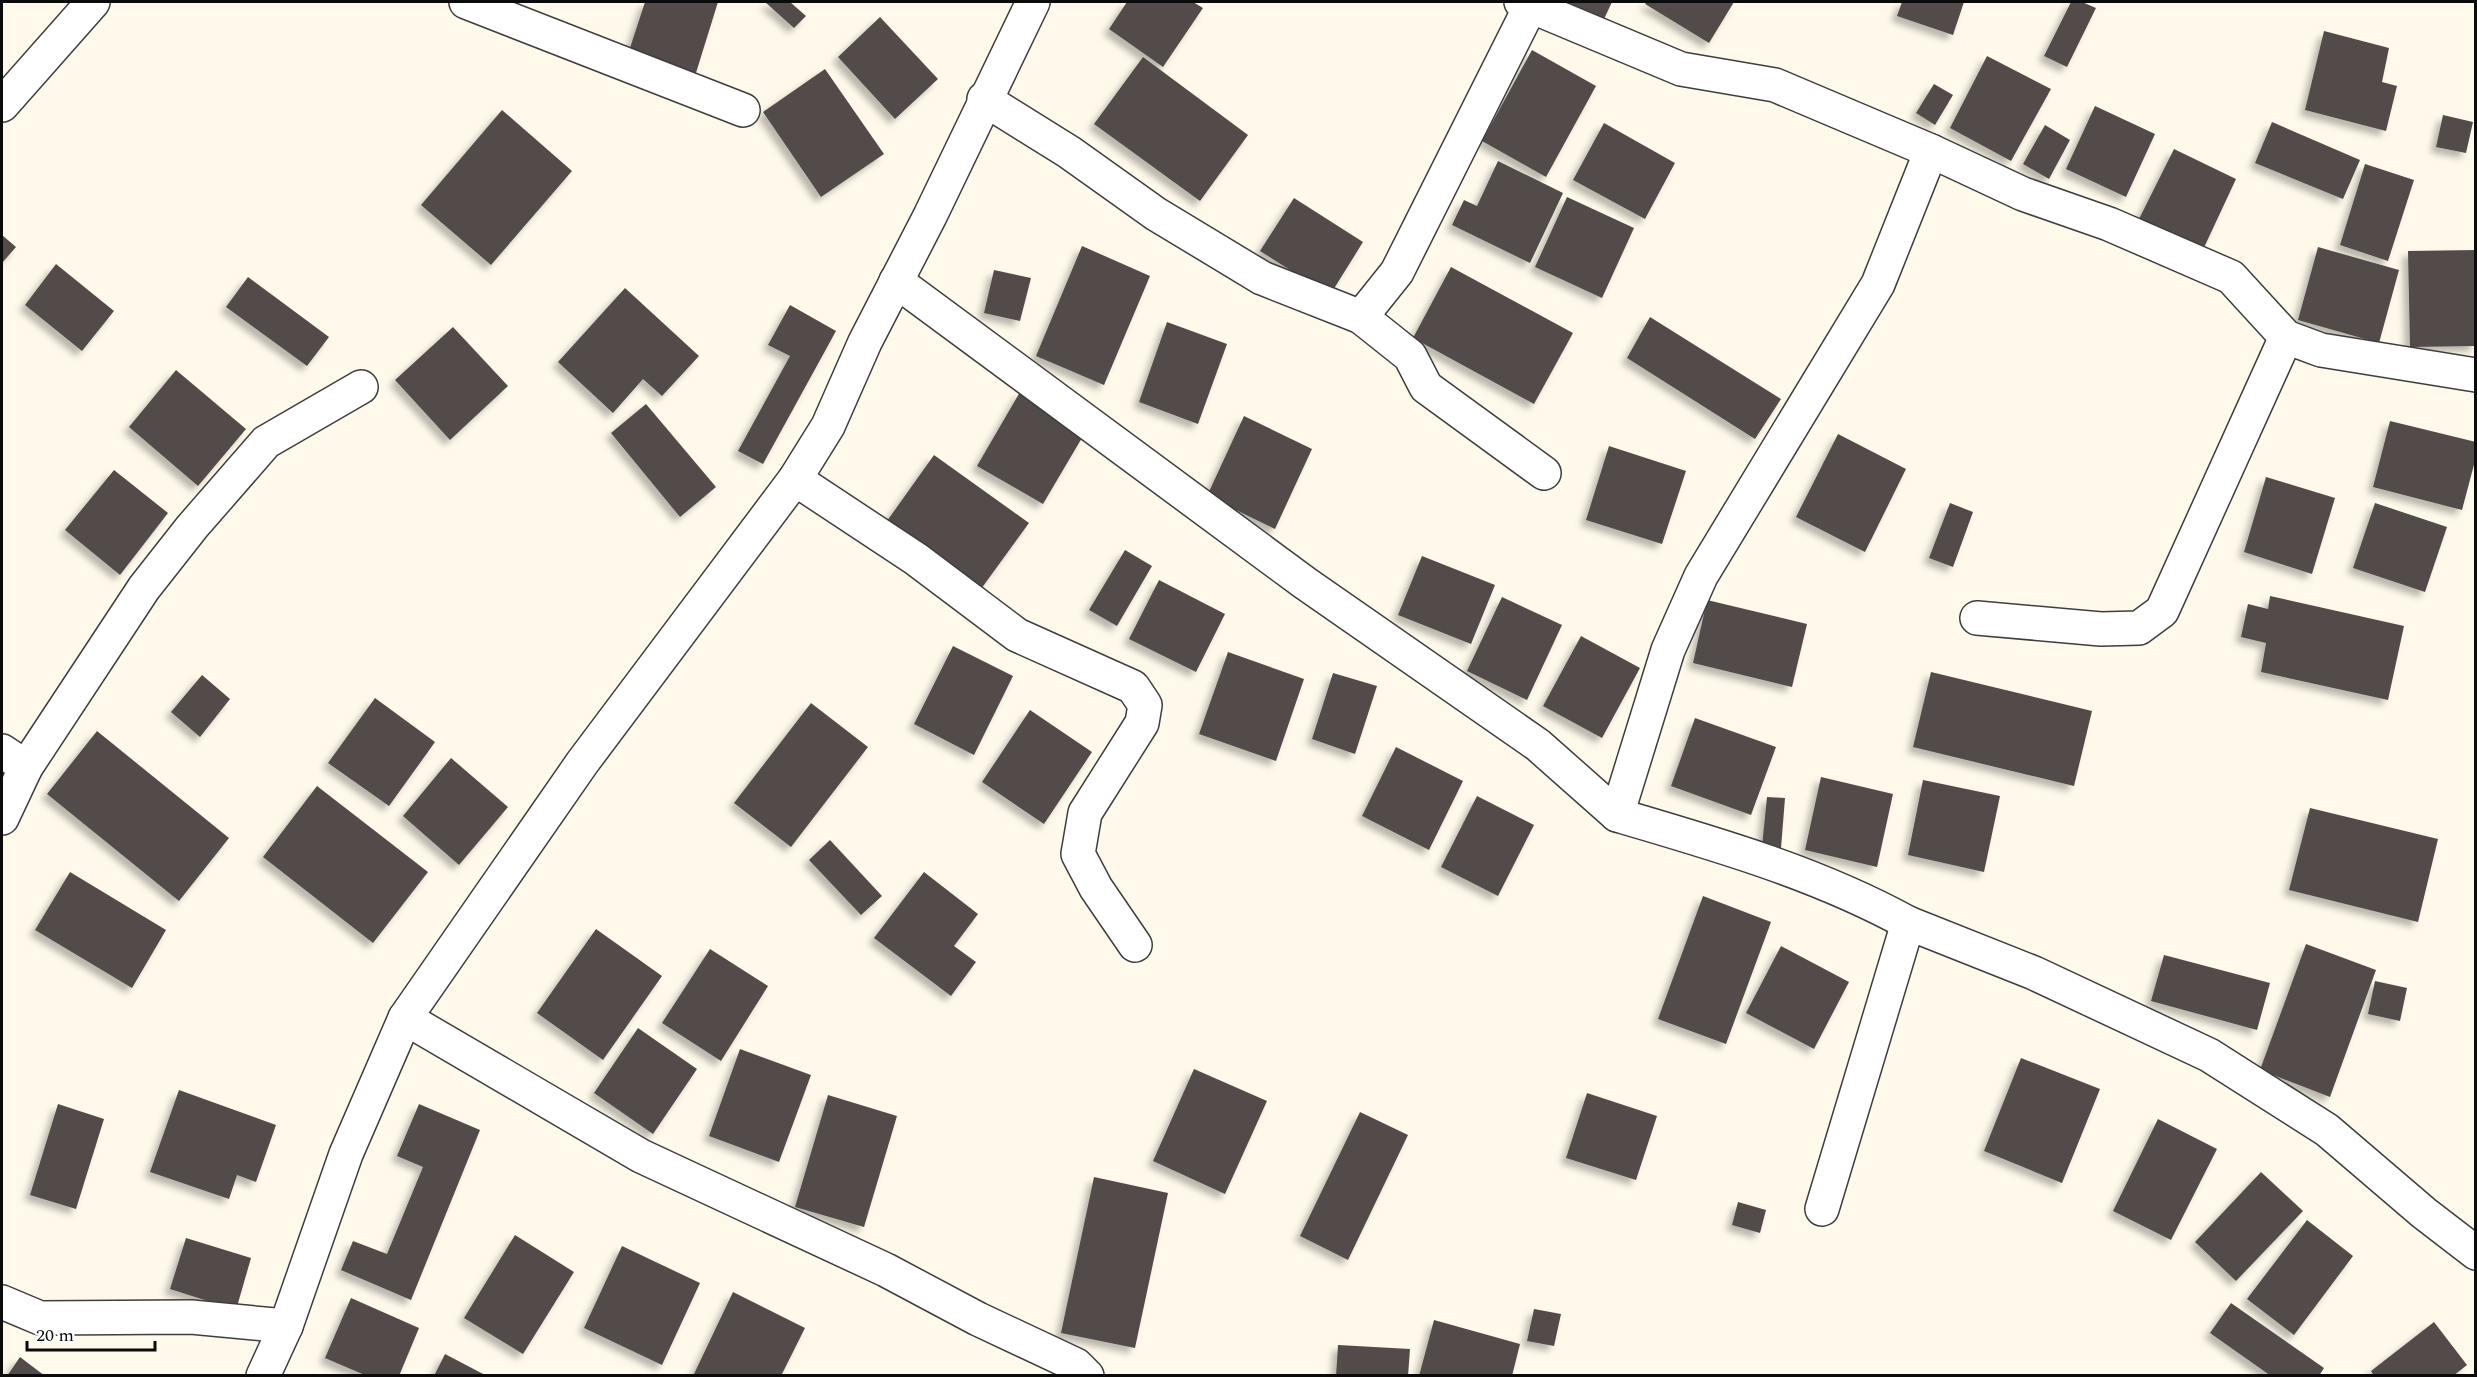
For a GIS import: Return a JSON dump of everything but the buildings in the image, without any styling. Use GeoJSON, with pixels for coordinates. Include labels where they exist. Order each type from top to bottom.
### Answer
{"type":"FeatureCollection","features":[{"type":"Feature","properties":{"kind":"street"},"geometry":{"type":"LineString","coordinates":[[2,105],[93,2]]}},
{"type":"Feature","properties":{"kind":"street"},"geometry":{"type":"LineString","coordinates":[[466,2],[743,110]]}},
{"type":"Feature","properties":{"kind":"street"},"geometry":{"type":"LineString","coordinates":[[263,1376],[286,1326],[346,1154],[405,1018],[582,764],[795,479],[828,426],[896,281],[930,216],[984,99],[1033,2]]}},
{"type":"Feature","properties":{"kind":"street"},"geometry":{"type":"LineString","coordinates":[[1361,317],[1397,272],[1526,4],[1681,69],[1775,85],[1931,151],[2023,194],[2109,224],[2230,277],[2286,337],[2320,350],[2475,375]]}},
{"type":"Feature","properties":{"kind":"street"},"geometry":{"type":"LineString","coordinates":[[984,99],[1069,152],[1156,214],[1262,278],[1361,317],[1410,356],[1426,387],[1544,473]]}},
{"type":"Feature","properties":{"kind":"street"},"geometry":{"type":"LineString","coordinates":[[1617,815],[1668,650],[1701,576],[1878,284],[1931,151]]}},
{"type":"Feature","properties":{"kind":"street"},"geometry":{"type":"LineString","coordinates":[[896,281],[1305,583],[1538,745],[1617,815],[1712,843],[1857,895],[1908,923],[2034,973],[2209,1055],[2328,1130],[2424,1214],[2475,1253]]}},
{"type":"Feature","properties":{"kind":"street"},"geometry":{"type":"LineString","coordinates":[[1977,618],[2101,629],[2139,628],[2162,611],[2286,337]]}},
{"type":"Feature","properties":{"kind":"street"},"geometry":{"type":"LineString","coordinates":[[2,818],[14,759],[192,527],[266,442],[361,387]]}},
{"type":"Feature","properties":{"kind":"street"},"geometry":{"type":"LineString","coordinates":[[795,479],[916,559],[1017,635],[1133,687],[1145,705],[1142,723],[1085,813],[1078,854],[1096,888],[1135,945]]}},
{"type":"Feature","properties":{"kind":"street"},"geometry":{"type":"LineString","coordinates":[[1822,1209],[1908,923]]}},
{"type":"Feature","properties":{"kind":"street"},"geometry":{"type":"LineString","coordinates":[[405,1018],[640,1156],[886,1270],[978,1319],[1076,1365],[1088,1376]]}},
{"type":"Feature","properties":{"kind":"street"},"geometry":{"type":"LineString","coordinates":[[2,1302],[40,1318],[191,1317],[286,1326]]}}]}
